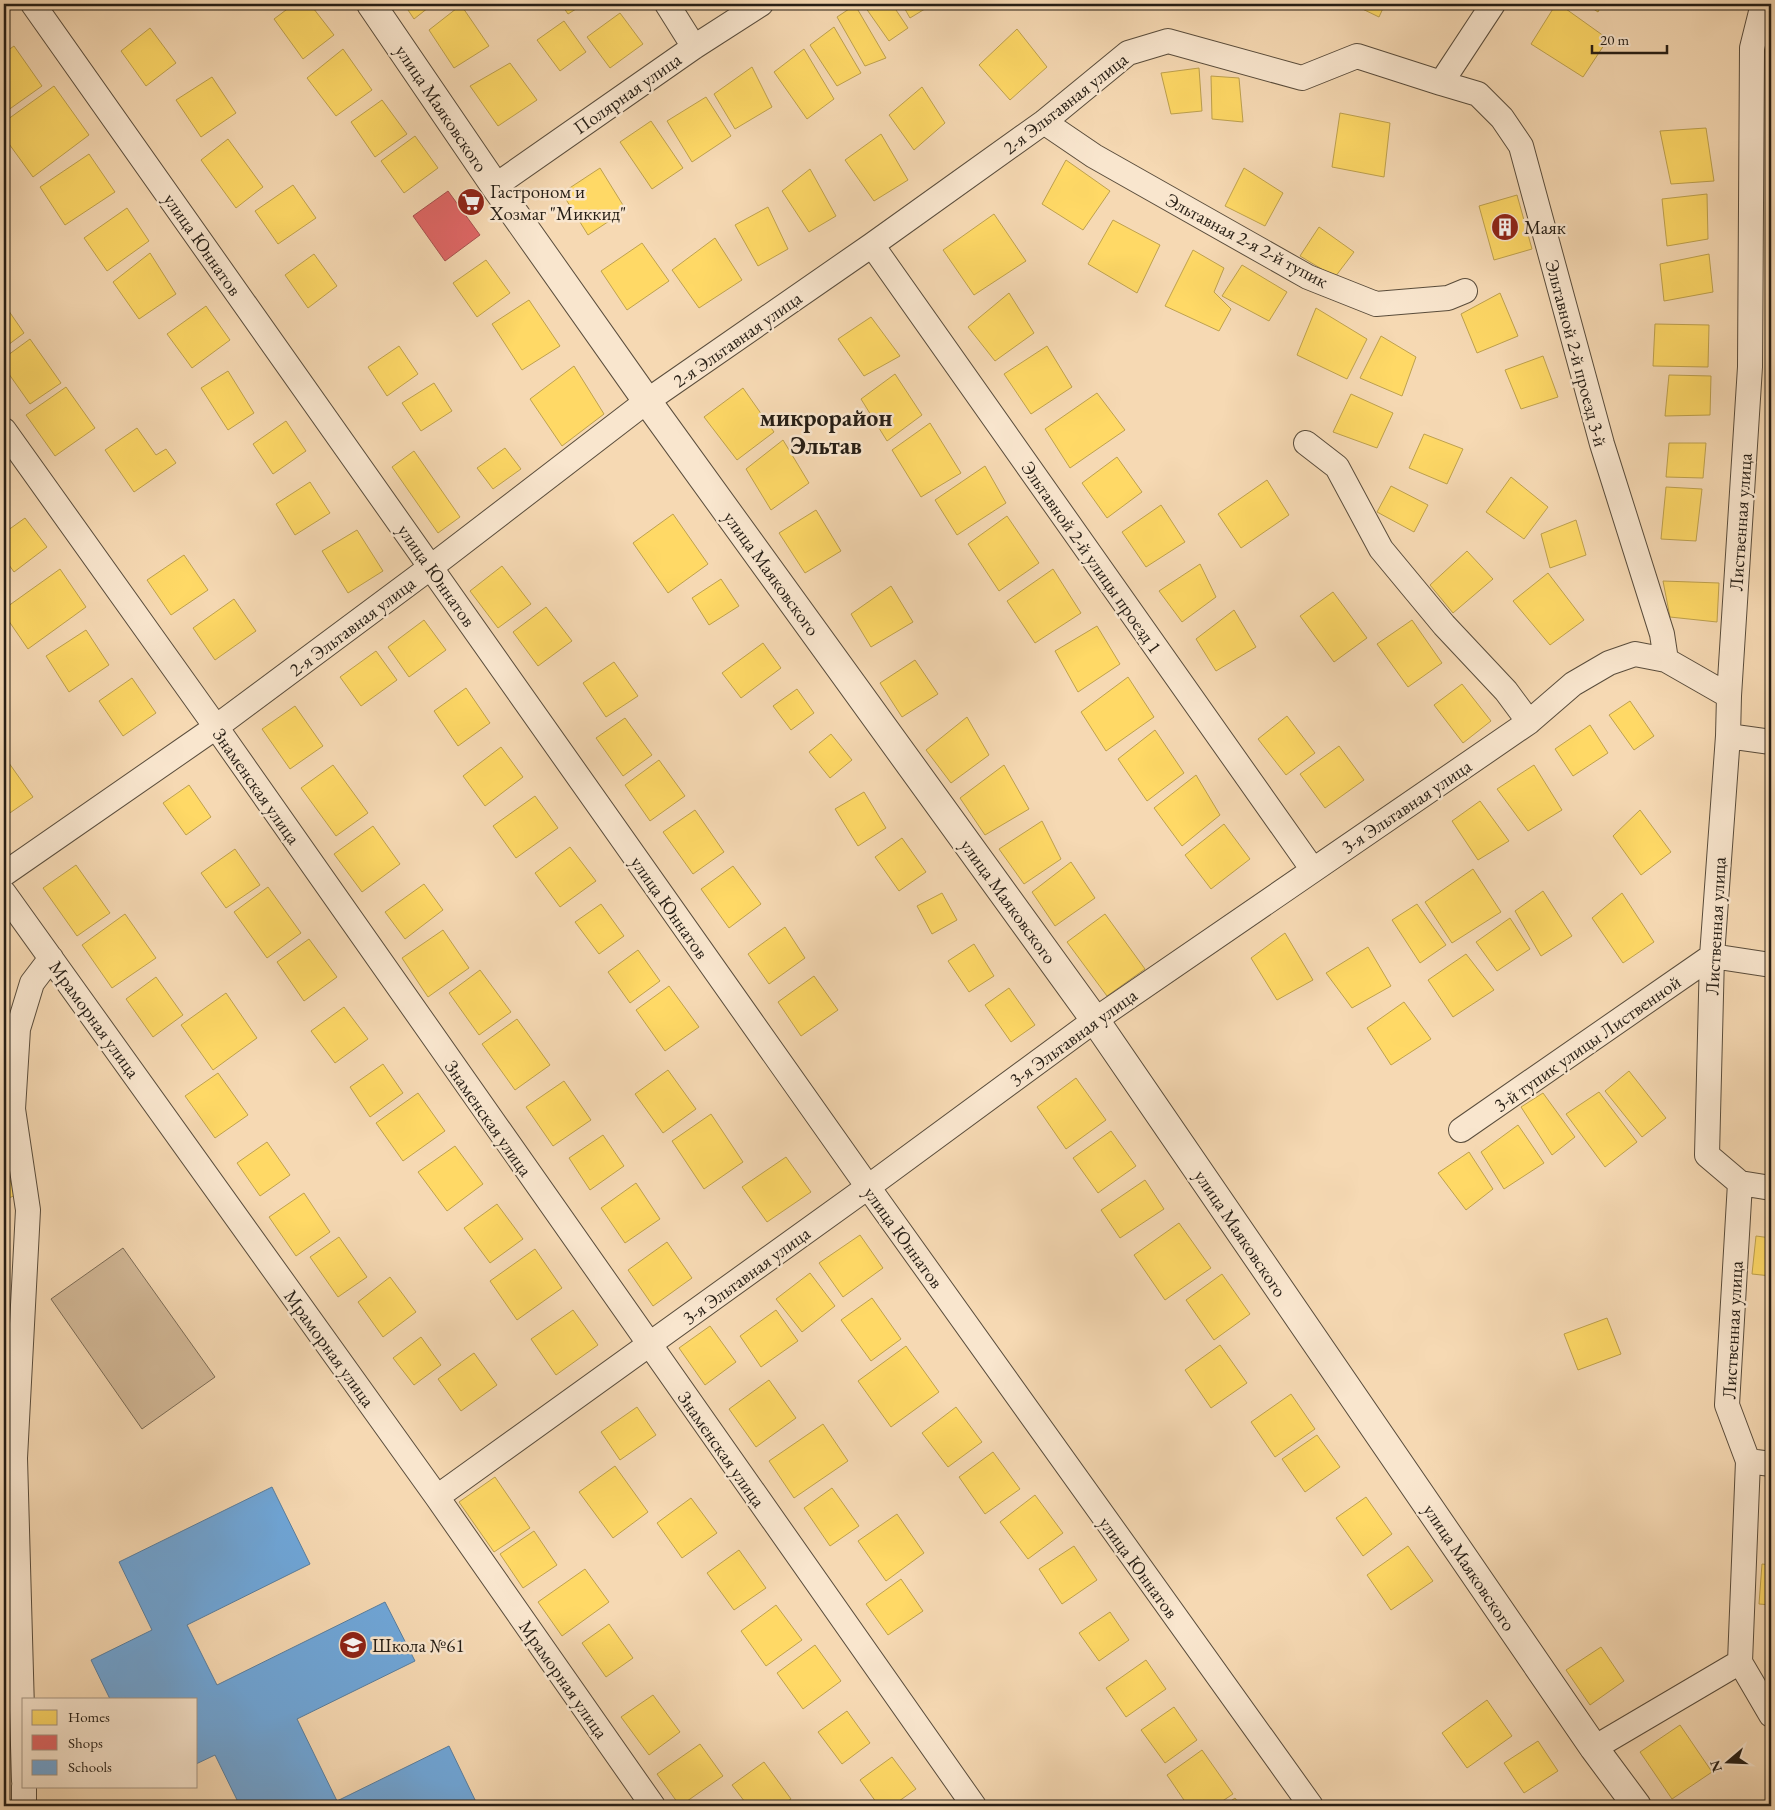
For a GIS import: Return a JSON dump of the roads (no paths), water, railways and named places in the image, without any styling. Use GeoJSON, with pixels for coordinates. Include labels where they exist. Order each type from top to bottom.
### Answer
{"type":"FeatureCollection","features":[{"type":"Feature","properties":{"kind":"street","name":"улица Юннатов"},"geometry":{"type":"LineString","coordinates":[[33,4],[868,1187],[1311,1806]]}},
{"type":"Feature","properties":{"kind":"street","name":"улица Маяковского"},"geometry":{"type":"LineString","coordinates":[[371,4],[495,186],[647,401],[1095,1020],[1594,1748],[1637,1806]]}},
{"type":"Feature","properties":{"kind":"street"},"geometry":{"type":"LineString","coordinates":[[667,4],[694,47]]}},
{"type":"Feature","properties":{"kind":"street","name":"Полярная улица"},"geometry":{"type":"LineString","coordinates":[[495,186],[694,47],[761,4]]}},
{"type":"Feature","properties":{"kind":"street"},"geometry":{"type":"LineString","coordinates":[[1440,83],[1493,4]]}},
{"type":"Feature","properties":{"kind":"street","name":"Лиственная улица"},"geometry":{"type":"LineString","coordinates":[[1740,1662],[1748,1461],[1727,1405],[1740,1183],[1707,1155],[1712,956],[1728,736],[1750,367],[1752,48],[1763,4]]}},
{"type":"Feature","properties":{"kind":"street","name":"2-я Эльтавная улица"},"geometry":{"type":"LineString","coordinates":[[4,874],[216,727],[431,567],[647,401],[872,245],[1044,122],[1128,53],[1168,41],[1302,78],[1357,56],[1440,83]]}},
{"type":"Feature","properties":{"kind":"street","name":"Эльтавной 2-й проезд 3-й"},"geometry":{"type":"LineString","coordinates":[[1440,83],[1478,94],[1502,118],[1521,146],[1602,444],[1662,634],[1666,660]]}},
{"type":"Feature","properties":{"kind":"street","name":"Эльтавная 2-я 2-й тупик"},"geometry":{"type":"LineString","coordinates":[[1044,122],[1094,156],[1308,277],[1376,304],[1448,298],[1465,291]]}},
{"type":"Feature","properties":{"kind":"street","name":"Эльтавной 2-й улицы проезд 1"},"geometry":{"type":"LineString","coordinates":[[872,245],[1313,870]]}},
{"type":"Feature","properties":{"kind":"street","name":"Знаменская улица"},"geometry":{"type":"LineString","coordinates":[[4,430],[216,727],[648,1345],[974,1806]]}},
{"type":"Feature","properties":{"kind":"street"},"geometry":{"type":"LineString","coordinates":[[1306,443],[1336,467],[1381,550],[1444,625],[1506,690],[1529,722]]}},
{"type":"Feature","properties":{"kind":"street","name":"3-я Эльтавная улица"},"geometry":{"type":"LineString","coordinates":[[437,1497],[868,1187],[1095,1020],[1529,722],[1573,684],[1609,663],[1635,654],[1666,660],[1729,696]]}},
{"type":"Feature","properties":{"kind":"street"},"geometry":{"type":"LineString","coordinates":[[1728,736],[1771,742]]}},
{"type":"Feature","properties":{"kind":"street","name":"Мраморная улица"},"geometry":{"type":"LineString","coordinates":[[4,893],[437,1497],[642,1802]]}},
{"type":"Feature","properties":{"kind":"street"},"geometry":{"type":"LineString","coordinates":[[1712,956],[1771,965]]}},
{"type":"Feature","properties":{"kind":"street","name":"3-й тупик улицы Лиственной"},"geometry":{"type":"LineString","coordinates":[[1461,1130],[1712,956]]}},
{"type":"Feature","properties":{"kind":"street"},"geometry":{"type":"LineString","coordinates":[[22,1709],[15,1458],[28,1210],[13,1109],[18,1029],[32,983],[51,958]]}},
{"type":"Feature","properties":{"kind":"street"},"geometry":{"type":"LineString","coordinates":[[1740,1183],[1771,1188]]}},
{"type":"Feature","properties":{"kind":"street"},"geometry":{"type":"LineString","coordinates":[[1748,1461],[1771,1464]]}},
{"type":"Feature","properties":{"kind":"street"},"geometry":{"type":"LineString","coordinates":[[1594,1748],[1740,1662],[1771,1715]]}},
{"type":"Feature","properties":{"kind":"street"},"geometry":{"type":"LineString","coordinates":[[24,1788],[24,1806]]}},
{"type":"Feature","properties":{"kind":"place","name":"Гастроном и Хозмаг \"Миккид\""},"geometry":{"type":"Point","coordinates":[471,202]}},
{"type":"Feature","properties":{"kind":"place","name":"Маяк"},"geometry":{"type":"Point","coordinates":[1505,227]}},
{"type":"Feature","properties":{"kind":"place","name":"Школа №61"},"geometry":{"type":"Point","coordinates":[353,1645]}},
{"type":"Feature","properties":{"kind":"district","name":"микрорайон Эльтав"},"geometry":{"type":"Point","coordinates":[826,432]}}]}
